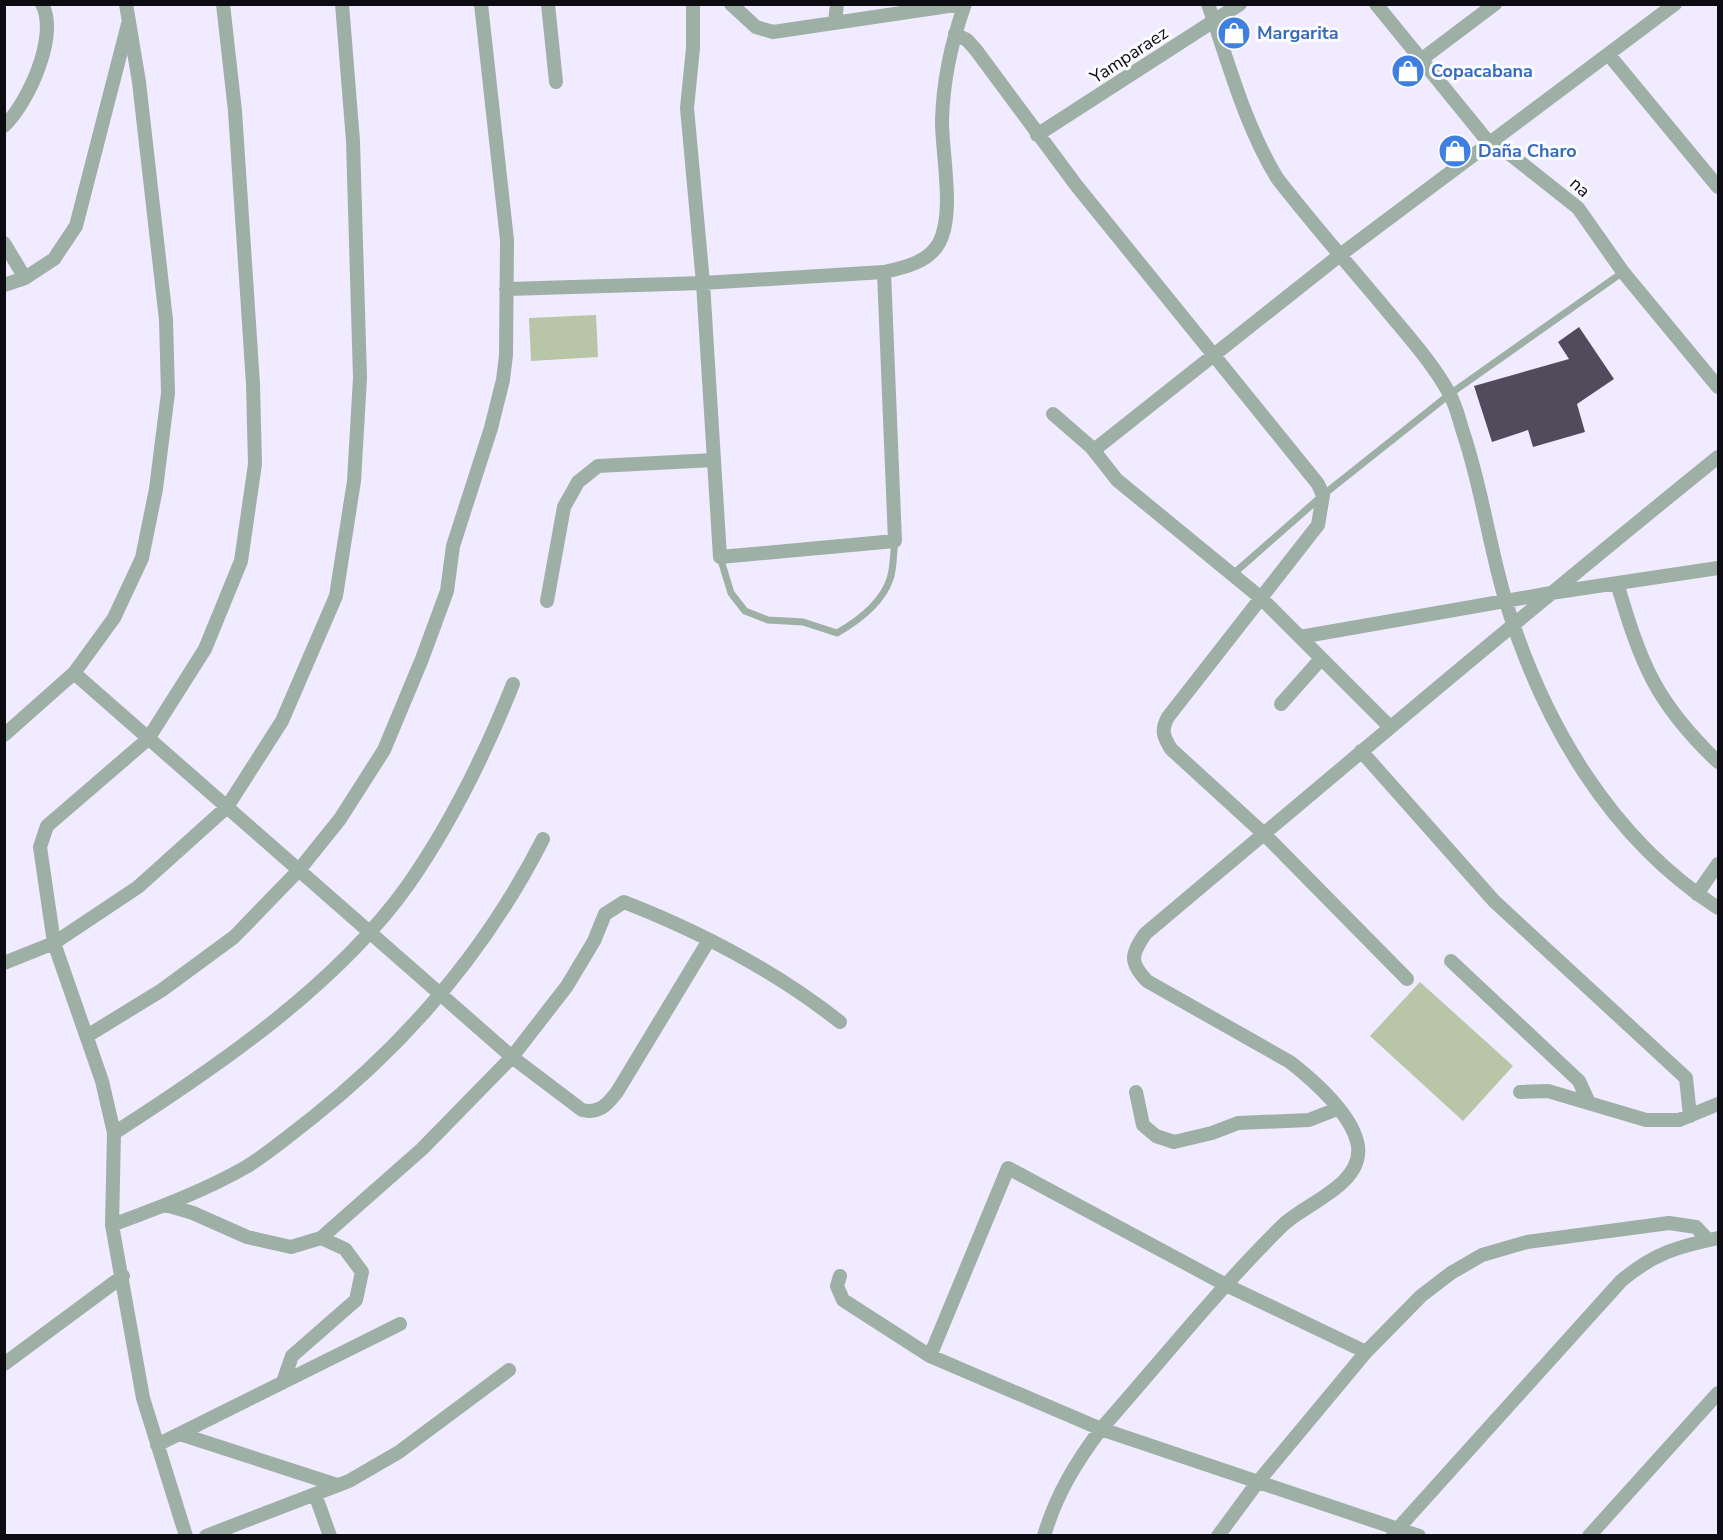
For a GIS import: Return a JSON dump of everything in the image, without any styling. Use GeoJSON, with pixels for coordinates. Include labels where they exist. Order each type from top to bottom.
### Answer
{"type":"FeatureCollection","features":[{"type":"Feature","properties":{"kind":"street"},"geometry":{"type":"LineString","coordinates":[[4,126],[31,87],[47,44],[42,4]]}},
{"type":"Feature","properties":{"kind":"street"},"geometry":{"type":"LineString","coordinates":[[186,1536],[143,1398],[123,1276],[112,1225],[114,1133],[102,1081],[54,943],[40,847],[47,826],[148,739],[205,649],[241,561],[255,464],[253,384],[236,111],[223,4]]}},
{"type":"Feature","properties":{"kind":"street"},"geometry":{"type":"LineString","coordinates":[[4,963],[54,943],[138,887],[227,807],[282,721],[336,596],[352,493],[360,378],[353,141],[342,4]]}},
{"type":"Feature","properties":{"kind":"street"},"geometry":{"type":"LineString","coordinates":[[87,1036],[162,990],[234,937],[299,870],[340,819],[384,750],[447,591],[449,564],[459,522],[491,428],[503,380],[507,240],[481,4]]}},
{"type":"Feature","properties":{"kind":"street"},"geometry":{"type":"LineString","coordinates":[[548,4],[556,82]]}},
{"type":"Feature","properties":{"kind":"street"},"geometry":{"type":"LineString","coordinates":[[693,4],[693,48],[687,108],[703,283],[720,556],[895,541],[884,272]]}},
{"type":"Feature","properties":{"kind":"street"},"geometry":{"type":"LineString","coordinates":[[506,289],[703,283],[884,272],[911,265],[939,244],[946,220],[942,122],[945,76],[963,4],[773,32],[756,27],[731,4]]}},
{"type":"Feature","properties":{"kind":"street"},"geometry":{"type":"LineString","coordinates":[[834,22],[837,4]]}},
{"type":"Feature","properties":{"kind":"street"},"geometry":{"type":"LineString","coordinates":[[1208,4],[1234,86],[1259,147],[1277,178],[1414,342],[1450,394],[1476,470],[1506,603],[1549,711],[1596,792],[1659,861],[1697,894],[1719,908]]}},
{"type":"Feature","properties":{"kind":"street","name":"Yamparaez"},"geometry":{"type":"LineString","coordinates":[[1037,135],[1240,4]]}},
{"type":"Feature","properties":{"kind":"street","name":"na"},"geometry":{"type":"LineString","coordinates":[[1376,4],[1490,144],[1511,155],[1578,208],[1623,272],[1719,387]]}},
{"type":"Feature","properties":{"kind":"street"},"geometry":{"type":"LineString","coordinates":[[1422,59],[1495,4]]}},
{"type":"Feature","properties":{"kind":"street"},"geometry":{"type":"LineString","coordinates":[[1094,450],[1340,255],[1675,4]]}},
{"type":"Feature","properties":{"kind":"street"},"geometry":{"type":"LineString","coordinates":[[4,285],[25,278],[54,259],[76,226],[130,8]]}},
{"type":"Feature","properties":{"kind":"street"},"geometry":{"type":"LineString","coordinates":[[4,735],[74,673],[114,618],[142,558],[156,489],[168,393],[166,320],[130,8]]}},
{"type":"Feature","properties":{"kind":"street"},"geometry":{"type":"LineString","coordinates":[[955,34],[967,40],[976,50],[1037,135],[1307,467],[1323,495],[1318,525],[1168,717],[1163,728],[1164,738],[1171,749],[1264,834],[1407,979]]}},
{"type":"Feature","properties":{"kind":"street"},"geometry":{"type":"LineString","coordinates":[[1609,55],[1719,187]]}},
{"type":"Feature","properties":{"kind":"street"},"geometry":{"type":"LineString","coordinates":[[4,243],[25,278]]}},
{"type":"Feature","properties":{"kind":"street"},"geometry":{"type":"LineString","coordinates":[[1053,414],[1094,450],[1117,480],[1261,598],[1320,660],[1390,727]]}},
{"type":"Feature","properties":{"kind":"street"},"geometry":{"type":"LineString","coordinates":[[1044,1536],[1051,1511],[1074,1464],[1101,1429],[1285,1223],[1341,1186],[1353,1168],[1358,1147],[1351,1128],[1310,1077],[1290,1062],[1147,981],[1136,970],[1133,959],[1135,950],[1145,934],[1514,622],[1719,457]]}},
{"type":"Feature","properties":{"kind":"street"},"geometry":{"type":"LineString","coordinates":[[547,601],[564,507],[578,482],[597,466],[714,460]]}},
{"type":"Feature","properties":{"kind":"street"},"geometry":{"type":"LineString","coordinates":[[1300,637],[1506,603],[1551,592],[1719,568]]}},
{"type":"Feature","properties":{"kind":"street"},"geometry":{"type":"LineString","coordinates":[[1617,583],[1637,651],[1653,684],[1691,736],[1719,762]]}},
{"type":"Feature","properties":{"kind":"street"},"geometry":{"type":"LineString","coordinates":[[1281,704],[1320,660]]}},
{"type":"Feature","properties":{"kind":"street"},"geometry":{"type":"LineString","coordinates":[[74,673],[512,1057],[582,1110],[592,1113],[606,1107],[709,940]]}},
{"type":"Feature","properties":{"kind":"street"},"geometry":{"type":"LineString","coordinates":[[114,1133],[241,1047],[296,1003],[370,932],[407,886],[446,826],[490,741],[513,684]]}},
{"type":"Feature","properties":{"kind":"street"},"geometry":{"type":"LineString","coordinates":[[1361,751],[1494,901],[1686,1078],[1690,1116]]}},
{"type":"Feature","properties":{"kind":"street"},"geometry":{"type":"LineString","coordinates":[[112,1225],[166,1205],[248,1166],[286,1138],[404,1038],[441,994],[516,892],[543,839]]}},
{"type":"Feature","properties":{"kind":"street"},"geometry":{"type":"LineString","coordinates":[[1697,894],[1719,864]]}},
{"type":"Feature","properties":{"kind":"street"},"geometry":{"type":"LineString","coordinates":[[166,1205],[193,1213],[247,1237],[291,1247],[321,1238],[422,1149],[512,1057],[567,986],[594,941],[605,914],[624,902],[709,940],[798,989],[840,1022]]}},
{"type":"Feature","properties":{"kind":"street"},"geometry":{"type":"LineString","coordinates":[[1450,960],[1579,1081],[1589,1103]]}},
{"type":"Feature","properties":{"kind":"street"},"geometry":{"type":"LineString","coordinates":[[1520,1092],[1548,1091],[1646,1120],[1679,1120],[1719,1104]]}},
{"type":"Feature","properties":{"kind":"street"},"geometry":{"type":"LineString","coordinates":[[1136,1092],[1143,1125],[1156,1136],[1174,1142],[1212,1133],[1238,1123],[1310,1120],[1337,1109]]}},
{"type":"Feature","properties":{"kind":"street"},"geometry":{"type":"LineString","coordinates":[[930,1356],[1008,1168],[1228,1286],[1365,1352]]}},
{"type":"Feature","properties":{"kind":"street"},"geometry":{"type":"LineString","coordinates":[[1218,1536],[1257,1483],[1365,1352],[1421,1296],[1451,1273],[1482,1255],[1527,1242],[1669,1223],[1696,1227],[1713,1239]]}},
{"type":"Feature","properties":{"kind":"street"},"geometry":{"type":"LineString","coordinates":[[283,1382],[292,1356],[356,1300],[362,1272],[345,1250],[321,1238]]}},
{"type":"Feature","properties":{"kind":"street"},"geometry":{"type":"LineString","coordinates":[[1395,1532],[1621,1281],[1642,1262],[1679,1246],[1713,1239]]}},
{"type":"Feature","properties":{"kind":"street"},"geometry":{"type":"LineString","coordinates":[[4,1364],[123,1276]]}},
{"type":"Feature","properties":{"kind":"street"},"geometry":{"type":"LineString","coordinates":[[840,1276],[837,1286],[843,1300],[930,1356],[1101,1429],[1395,1532],[1419,1536]]}},
{"type":"Feature","properties":{"kind":"street"},"geometry":{"type":"LineString","coordinates":[[157,1445],[400,1324]]}},
{"type":"Feature","properties":{"kind":"street"},"geometry":{"type":"LineString","coordinates":[[206,1536],[337,1485],[399,1452],[509,1370]]}},
{"type":"Feature","properties":{"kind":"street"},"geometry":{"type":"LineString","coordinates":[[1589,1536],[1719,1393]]}},
{"type":"Feature","properties":{"kind":"street"},"geometry":{"type":"LineString","coordinates":[[180,1434],[337,1485]]}},
{"type":"Feature","properties":{"kind":"street"},"geometry":{"type":"LineString","coordinates":[[315,1494],[330,1536]]}},
{"type":"Feature","properties":{"kind":"lane"},"geometry":{"type":"LineString","coordinates":[[1232,575],[1323,495],[1450,394],[1623,272]]}},
{"type":"Feature","properties":{"kind":"lane"},"geometry":{"type":"LineString","coordinates":[[720,556],[731,594],[745,611],[768,620],[803,622],[837,633],[853,625],[880,599],[891,578],[895,541]]}},
{"type":"Feature","properties":{"kind":"green space"},"geometry":{"type":"Polygon","coordinates":[[[596,315],[598,357],[531,361],[529,318],[596,315]]]}},
{"type":"Feature","properties":{"kind":"green space"},"geometry":{"type":"Polygon","coordinates":[[[1420,982],[1513,1066],[1463,1121],[1370,1036],[1420,982]]]}},
{"type":"Feature","properties":{"kind":"building"},"geometry":{"type":"Polygon","coordinates":[[[1579,327],[1614,379],[1577,404],[1585,432],[1533,447],[1528,430],[1492,442],[1474,386],[1569,359],[1558,342],[1579,327]]]}},
{"type":"Feature","properties":{"kind":"place","name":"Margarita"},"geometry":{"type":"Point","coordinates":[1234,33]}},
{"type":"Feature","properties":{"kind":"place","name":"Copacabana"},"geometry":{"type":"Point","coordinates":[1408,71]}},
{"type":"Feature","properties":{"kind":"place","name":"Daña Charo"},"geometry":{"type":"Point","coordinates":[1455,151]}}]}
